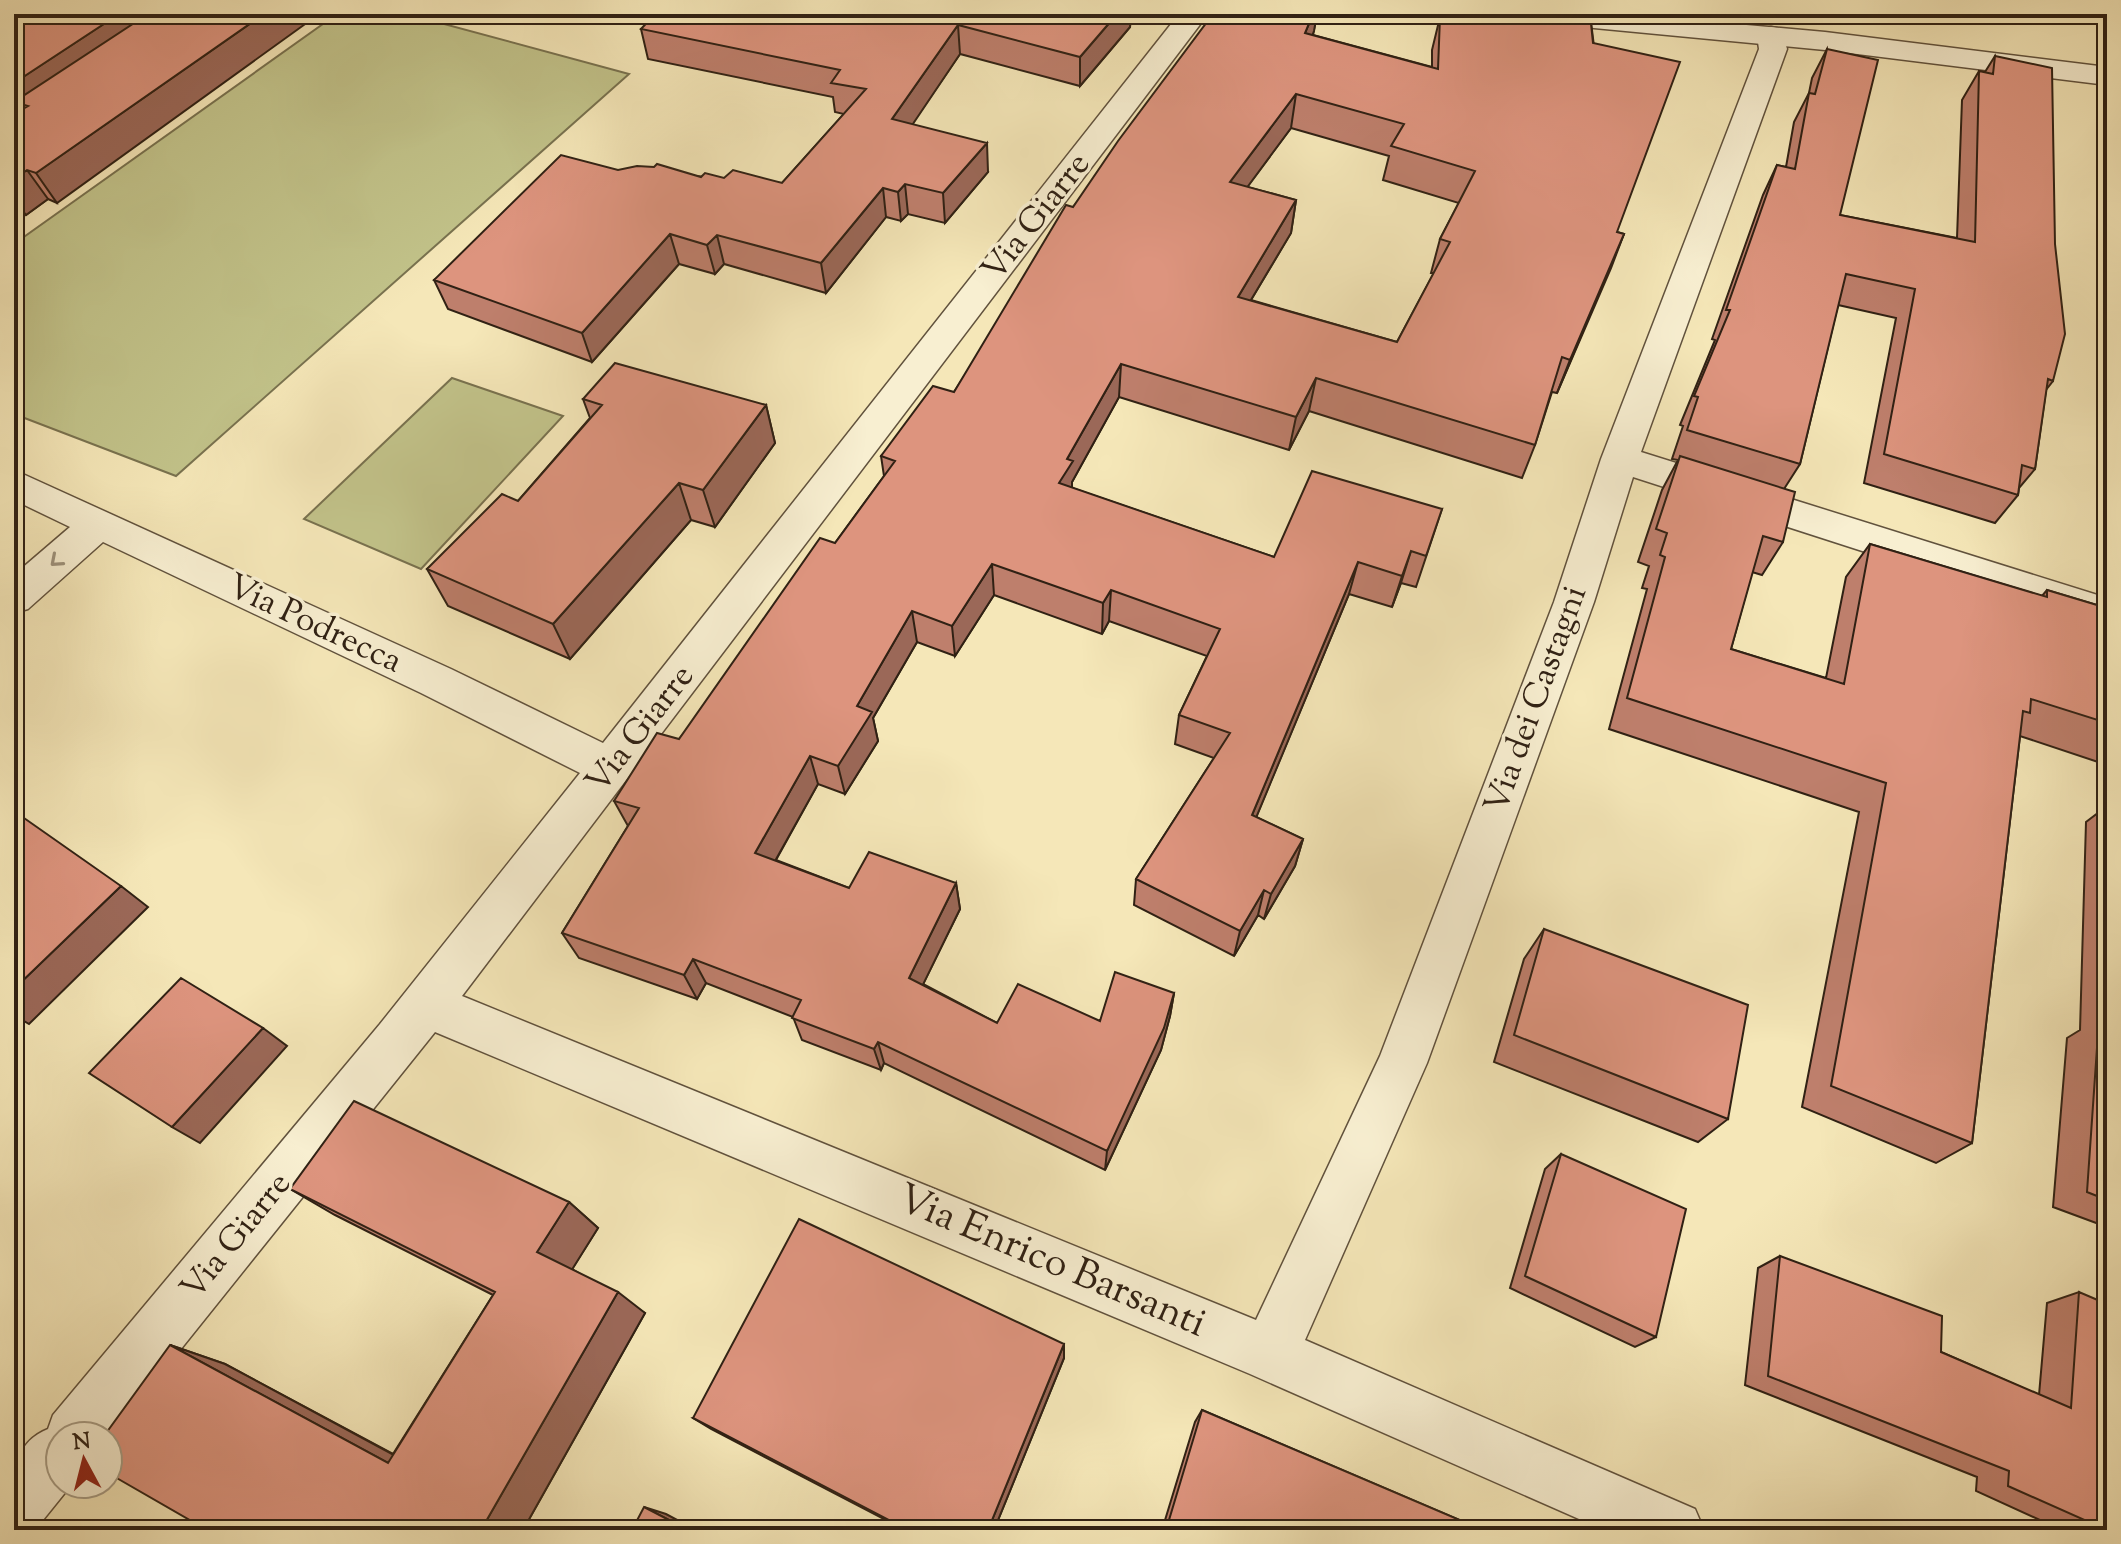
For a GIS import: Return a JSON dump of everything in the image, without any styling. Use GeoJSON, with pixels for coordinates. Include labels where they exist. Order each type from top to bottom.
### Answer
{"type":"FeatureCollection","features":[{"type":"Feature","properties":{"kind":"street","name":"Via Giarre"},"geometry":{"type":"LineString","coordinates":[[87,1420],[612,768],[1194,14]]}},
{"type":"Feature","properties":{"kind":"street"},"geometry":{"type":"LineString","coordinates":[[1531,14],[1771,35],[2107,76]]}},
{"type":"Feature","properties":{"kind":"street","name":"Via dei Castagni"},"geometry":{"type":"LineString","coordinates":[[1270,1354],[1402,1063],[1574,602],[1620,459],[1773,49],[1771,35]]}},
{"type":"Feature","properties":{"kind":"street"},"geometry":{"type":"LineString","coordinates":[[1620,459],[2107,614]]}},
{"type":"Feature","properties":{"kind":"street","name":"Via Podrecca"},"geometry":{"type":"LineString","coordinates":[[14,484],[436,681],[612,768]]}},
{"type":"Feature","properties":{"kind":"street"},"geometry":{"type":"LineString","coordinates":[[14,598],[98,525]]}},
{"type":"Feature","properties":{"kind":"street","name":"Via Enrico Barsanti"},"geometry":{"type":"LineString","coordinates":[[425,1004],[1270,1354],[1674,1530]]}},
{"type":"Feature","properties":{"kind":"street"},"geometry":{"type":"LineString","coordinates":[[14,1509],[44,1472]]}},
{"type":"Feature","properties":{"kind":"green space"},"geometry":{"type":"Polygon","coordinates":[[[337,14],[407,14],[629,74],[176,476],[14,414],[14,244],[337,14]]]}},
{"type":"Feature","properties":{"kind":"green space"},"geometry":{"type":"Polygon","coordinates":[[[452,378],[563,416],[421,569],[304,519],[452,378]]]}},
{"type":"Feature","properties":{"kind":"building"},"geometry":{"type":"Polygon","coordinates":[[[14,14],[119,14],[14,83],[14,14]]]}},
{"type":"Feature","properties":{"kind":"building"},"geometry":{"type":"Polygon","coordinates":[[[148,14],[264,14],[36,173],[27,170],[14,179],[14,114],[28,106],[14,102],[148,14]]]}},
{"type":"Feature","properties":{"kind":"building"},"geometry":{"type":"Polygon","coordinates":[[[655,14],[1117,14],[1080,57],[958,25],[892,119],[987,143],[943,193],[905,184],[898,192],[883,188],[821,263],[717,235],[707,245],[670,234],[582,333],[434,280],[561,155],[618,170],[637,166],[654,167],[657,164],[701,177],[705,173],[724,178],[733,170],[782,183],[866,89],[831,83],[840,70],[641,29],[655,14]]]}},
{"type":"Feature","properties":{"kind":"building"},"geometry":{"type":"Polygon","coordinates":[[[1213,14],[1225,17],[1227,14],[1313,14],[1305,33],[1438,69],[1440,17],[1451,18],[1451,14],[1590,14],[1593,43],[1680,62],[1617,232],[1624,234],[1570,360],[1562,357],[1535,445],[1316,378],[1296,417],[1121,364],[1067,459],[1073,461],[1059,483],[1274,557],[1312,471],[1442,509],[1426,556],[1411,551],[1402,576],[1358,562],[1252,815],[1303,839],[1271,894],[1264,890],[1240,931],[1136,879],[1230,733],[1179,715],[1220,629],[1111,590],[1103,603],[992,564],[952,626],[912,611],[857,706],[872,712],[838,766],[810,756],[755,853],[849,888],[869,852],[956,883],[909,978],[997,1023],[1018,984],[1100,1021],[1115,972],[1174,993],[1164,1028],[1107,1151],[878,1042],[874,1049],[792,1018],[801,1000],[693,959],[684,975],[562,933],[639,808],[614,801],[657,733],[679,739],[820,538],[835,543],[895,461],[881,456],[933,386],[954,392],[1066,205],[1073,207],[1213,14]],[[1296,94],[1230,182],[1296,200],[1238,297],[1397,342],[1450,242],[1440,239],[1475,171],[1391,146],[1404,124],[1296,94]]]}},
{"type":"Feature","properties":{"kind":"building"},"geometry":{"type":"Polygon","coordinates":[[[1827,49],[1878,60],[1840,215],[1975,242],[1979,71],[1993,74],[1995,56],[2052,68],[2055,244],[2065,334],[2053,381],[2048,379],[2035,469],[2022,465],[2018,495],[1884,454],[1915,289],[1846,274],[1800,464],[1687,430],[1698,397],[1694,396],[1730,310],[1726,310],[1777,165],[1795,169],[1809,93],[1815,94],[1827,49]]]}},
{"type":"Feature","properties":{"kind":"building"},"geometry":{"type":"Polygon","coordinates":[[[615,363],[766,405],[703,490],[679,483],[553,624],[427,569],[502,494],[518,501],[602,405],[583,399],[615,363]]]}},
{"type":"Feature","properties":{"kind":"building"},"geometry":{"type":"Polygon","coordinates":[[[1680,456],[1795,492],[1783,542],[1763,536],[1731,649],[1844,684],[1870,544],[2047,597],[2047,590],[2107,608],[2107,723],[2031,699],[2030,713],[2023,711],[1972,1143],[1831,1086],[1886,783],[1627,698],[1665,557],[1660,555],[1667,533],[1656,529],[1680,456]]]}},
{"type":"Feature","properties":{"kind":"building"},"geometry":{"type":"Polygon","coordinates":[[[14,811],[121,886],[14,989],[14,811]]]}},
{"type":"Feature","properties":{"kind":"building"},"geometry":{"type":"Polygon","coordinates":[[[1544,929],[1748,1005],[1728,1119],[1514,1035],[1544,929]]]}},
{"type":"Feature","properties":{"kind":"building"},"geometry":{"type":"Polygon","coordinates":[[[181,978],[263,1028],[172,1127],[89,1073],[181,978]]]}},
{"type":"Feature","properties":{"kind":"building"},"geometry":{"type":"Polygon","coordinates":[[[2099,1019],[2107,1022],[2107,1200],[2087,1192],[2099,1019]]]}},
{"type":"Feature","properties":{"kind":"building"},"geometry":{"type":"Polygon","coordinates":[[[354,1101],[569,1202],[537,1252],[618,1292],[481,1530],[207,1530],[124,1482],[124,1420],[116,1420],[170,1345],[388,1463],[495,1292],[290,1189],[354,1101]]]}},
{"type":"Feature","properties":{"kind":"building"},"geometry":{"type":"Polygon","coordinates":[[[1561,1154],[1686,1209],[1656,1337],[1525,1276],[1561,1154]]]}},
{"type":"Feature","properties":{"kind":"building"},"geometry":{"type":"Polygon","coordinates":[[[799,1219],[1064,1344],[988,1530],[908,1530],[693,1418],[799,1219]]]}},
{"type":"Feature","properties":{"kind":"building"},"geometry":{"type":"Polygon","coordinates":[[[1780,1256],[1942,1316],[1941,1352],[2071,1408],[2079,1292],[2107,1304],[2107,1530],[2008,1486],[2009,1471],[1768,1376],[1780,1256]]]}},
{"type":"Feature","properties":{"kind":"building"},"geometry":{"type":"Polygon","coordinates":[[[1202,1410],[1483,1530],[1166,1530],[1202,1410]]]}},
{"type":"Feature","properties":{"kind":"building"},"geometry":{"type":"Polygon","coordinates":[[[644,1507],[688,1530],[632,1530],[644,1507]]]}}]}
